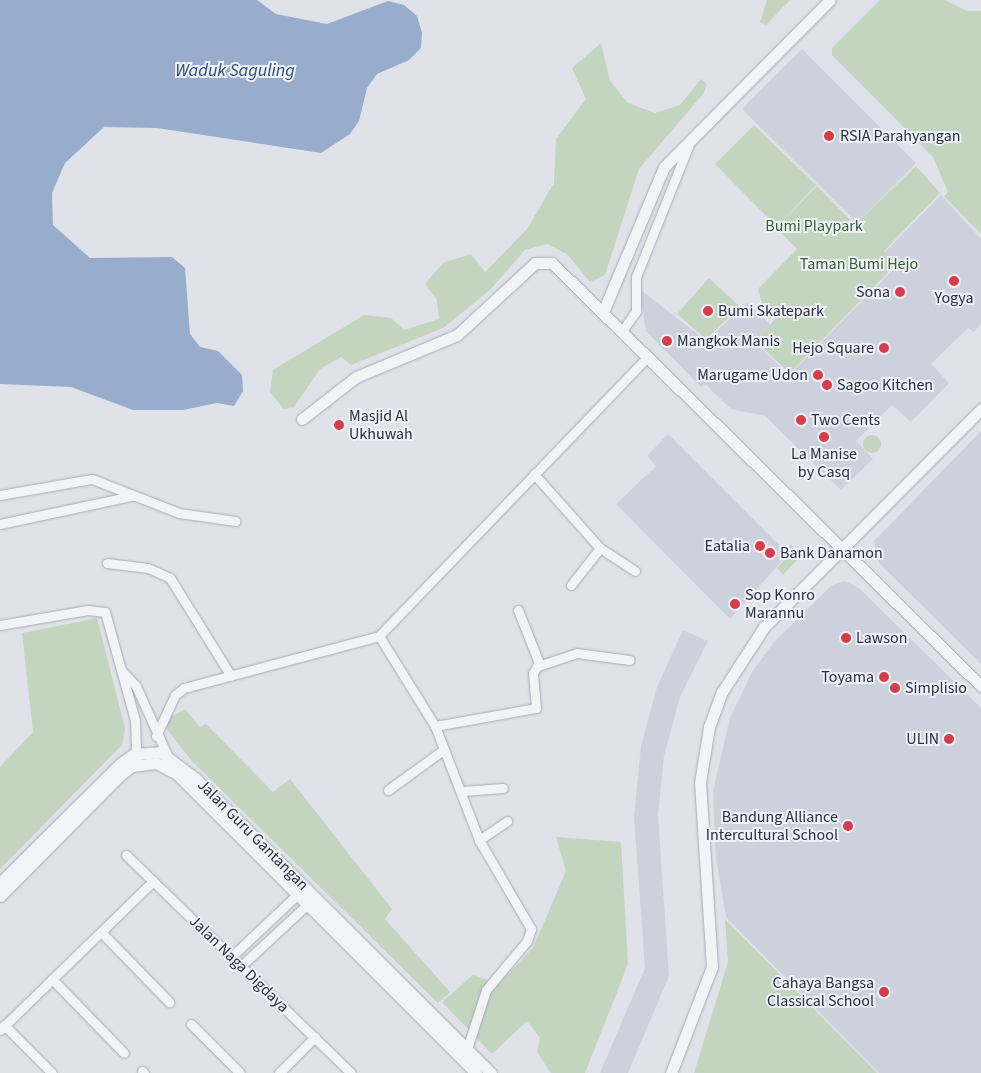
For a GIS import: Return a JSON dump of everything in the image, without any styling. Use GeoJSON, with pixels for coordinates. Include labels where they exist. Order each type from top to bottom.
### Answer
{"type":"FeatureCollection","features":[{"type":"Feature","properties":{"kind":"street"},"geometry":{"type":"LineString","coordinates":[[604,312],[659,174],[830,0]]}},
{"type":"Feature","properties":{"kind":"street"},"geometry":{"type":"LineString","coordinates":[[622,331],[636,311],[636,277],[691,140]]}},
{"type":"Feature","properties":{"kind":"street"},"geometry":{"type":"LineString","coordinates":[[302,419],[356,377],[457,335],[535,263],[544,260],[560,269],[981,686]]}},
{"type":"Feature","properties":{"kind":"street"},"geometry":{"type":"LineString","coordinates":[[156,736],[177,692],[379,636],[648,356]]}},
{"type":"Feature","properties":{"kind":"street"},"geometry":{"type":"LineString","coordinates":[[671,1073],[712,967],[700,783],[709,727],[725,685],[747,648],[841,548],[981,409]]}},
{"type":"Feature","properties":{"kind":"street"},"geometry":{"type":"LineString","coordinates":[[534,474],[600,548],[635,571]]}},
{"type":"Feature","properties":{"kind":"street"},"geometry":{"type":"LineString","coordinates":[[0,495],[92,479],[179,513],[235,520]]}},
{"type":"Feature","properties":{"kind":"street"},"geometry":{"type":"LineString","coordinates":[[0,524],[132,496]]}},
{"type":"Feature","properties":{"kind":"street"},"geometry":{"type":"LineString","coordinates":[[571,585],[600,548]]}},
{"type":"Feature","properties":{"kind":"street"},"geometry":{"type":"LineString","coordinates":[[107,563],[148,568],[170,578],[231,676]]}},
{"type":"Feature","properties":{"kind":"street"},"geometry":{"type":"LineString","coordinates":[[0,625],[102,610],[110,617],[123,672],[122,688],[136,728],[137,759],[0,896]]}},
{"type":"Feature","properties":{"kind":"street"},"geometry":{"type":"LineString","coordinates":[[518,610],[538,666]]}},
{"type":"Feature","properties":{"kind":"street"},"geometry":{"type":"LineString","coordinates":[[379,636],[435,726],[443,750],[462,791],[479,840],[531,929],[529,938],[486,990],[467,1049]]}},
{"type":"Feature","properties":{"kind":"street"},"geometry":{"type":"LineString","coordinates":[[435,726],[535,709],[533,673],[538,666],[577,653],[630,660]]}},
{"type":"Feature","properties":{"kind":"street"},"geometry":{"type":"LineString","coordinates":[[123,672],[136,686],[156,736],[168,757],[170,769]]}},
{"type":"Feature","properties":{"kind":"street"},"geometry":{"type":"LineString","coordinates":[[388,790],[443,750]]}},
{"type":"Feature","properties":{"kind":"street"},"geometry":{"type":"LineString","coordinates":[[0,883],[137,759],[151,751],[168,757]]}},
{"type":"Feature","properties":{"kind":"street","name":"Jalan Guru Gantangan"},"geometry":{"type":"LineString","coordinates":[[168,757],[316,896],[492,1073]]}},
{"type":"Feature","properties":{"kind":"street"},"geometry":{"type":"LineString","coordinates":[[137,759],[156,763],[170,769]]}},
{"type":"Feature","properties":{"kind":"street","name":"Jalan Guru Gantangan"},"geometry":{"type":"LineString","coordinates":[[170,769],[476,1073]]}},
{"type":"Feature","properties":{"kind":"street"},"geometry":{"type":"LineString","coordinates":[[462,791],[503,788]]}},
{"type":"Feature","properties":{"kind":"street"},"geometry":{"type":"LineString","coordinates":[[479,840],[507,821]]}},
{"type":"Feature","properties":{"kind":"street","name":"Jalan Naga Digdaya"},"geometry":{"type":"LineString","coordinates":[[126,855],[351,1073]]}},
{"type":"Feature","properties":{"kind":"street"},"geometry":{"type":"LineString","coordinates":[[52,1073],[2,1028],[154,882]]}},
{"type":"Feature","properties":{"kind":"street"},"geometry":{"type":"LineString","coordinates":[[231,957],[305,887]]}},
{"type":"Feature","properties":{"kind":"street"},"geometry":{"type":"LineString","coordinates":[[241,966],[316,896]]}},
{"type":"Feature","properties":{"kind":"street"},"geometry":{"type":"LineString","coordinates":[[101,932],[169,1002]]}},
{"type":"Feature","properties":{"kind":"street"},"geometry":{"type":"LineString","coordinates":[[52,979],[124,1053]]}},
{"type":"Feature","properties":{"kind":"street"},"geometry":{"type":"LineString","coordinates":[[191,1024],[240,1073]]}},
{"type":"Feature","properties":{"kind":"street"},"geometry":{"type":"LineString","coordinates":[[279,1073],[315,1037]]}},
{"type":"Feature","properties":{"kind":"shaded area","name":"RSIA Parahyangan"},"geometry":{"type":"Polygon","coordinates":[[[802,49],[916,163],[857,223],[742,109],[802,49]]]}},
{"type":"Feature","properties":{"kind":"shaded area"},"geometry":{"type":"Polygon","coordinates":[[[941,195],[981,239],[981,324],[974,332],[968,328],[931,364],[949,383],[911,422],[892,405],[856,441],[873,459],[841,490],[765,416],[731,409],[706,385],[701,387],[646,331],[640,289],[706,341],[747,303],[772,326],[755,343],[789,375],[898,265],[885,252],[941,195]]]}},
{"type":"Feature","properties":{"kind":"shaded area"},"geometry":{"type":"Polygon","coordinates":[[[981,431],[981,664],[879,563],[874,541],[981,431]]]}},
{"type":"Feature","properties":{"kind":"shaded area"},"geometry":{"type":"Polygon","coordinates":[[[668,434],[788,554],[730,619],[616,504],[656,466],[647,456],[668,434]]]}},
{"type":"Feature","properties":{"kind":"shaded area","name":"Bandung Alliance Intercultural School"},"geometry":{"type":"Polygon","coordinates":[[[845,581],[860,589],[981,708],[981,1073],[879,1073],[726,917],[716,859],[713,791],[730,718],[752,672],[774,642],[832,585],[845,581]]]}},
{"type":"Feature","properties":{"kind":"shaded area"},"geometry":{"type":"Polygon","coordinates":[[[683,630],[708,641],[680,697],[664,756],[658,815],[669,976],[628,1073],[600,1073],[645,968],[634,817],[641,746],[657,687],[683,630]]]}},
{"type":"Feature","properties":{"kind":"green space"},"geometry":{"type":"Polygon","coordinates":[[[767,0],[790,0],[766,25],[760,22],[767,0]]]}},
{"type":"Feature","properties":{"kind":"green space"},"geometry":{"type":"Polygon","coordinates":[[[880,0],[945,0],[967,11],[981,11],[981,234],[944,196],[948,192],[933,157],[832,55],[832,48],[880,0]]]}},
{"type":"Feature","properties":{"kind":"green space"},"geometry":{"type":"Polygon","coordinates":[[[601,43],[610,81],[628,103],[655,113],[680,105],[701,79],[707,84],[703,94],[639,169],[605,275],[590,282],[567,254],[547,244],[525,250],[490,290],[443,328],[351,365],[341,357],[320,369],[294,407],[284,409],[270,392],[273,370],[364,315],[391,318],[404,330],[439,319],[437,300],[425,284],[443,263],[471,254],[485,272],[527,229],[554,183],[556,139],[586,99],[572,68],[601,43]]]}},
{"type":"Feature","properties":{"kind":"green space"},"geometry":{"type":"Polygon","coordinates":[[[754,125],[816,185],[777,227],[715,164],[754,125]]]}},
{"type":"Feature","properties":{"kind":"green space","name":"Taman Bumi Hejo"},"geometry":{"type":"Polygon","coordinates":[[[916,166],[940,193],[884,251],[896,264],[790,373],[757,343],[776,317],[764,310],[758,289],[797,249],[776,228],[817,186],[855,225],[916,166]]]}},
{"type":"Feature","properties":{"kind":"green space","name":"Bumi Skatepark"},"geometry":{"type":"Polygon","coordinates":[[[709,278],[740,307],[706,339],[677,314],[709,278]]]}},
{"type":"Feature","properties":{"kind":"green space"},"geometry":{"type":"Polygon","coordinates":[[[872,435],[878,438],[881,444],[878,450],[872,453],[866,450],[863,444],[866,438],[872,435]]]}},
{"type":"Feature","properties":{"kind":"green space"},"geometry":{"type":"Polygon","coordinates":[[[791,544],[798,559],[783,575],[777,568],[789,555],[786,550],[791,544]]]}},
{"type":"Feature","properties":{"kind":"green space"},"geometry":{"type":"Polygon","coordinates":[[[97,618],[125,728],[122,745],[0,869],[0,767],[33,732],[22,633],[97,618]]]}},
{"type":"Feature","properties":{"kind":"green space"},"geometry":{"type":"Polygon","coordinates":[[[185,709],[200,727],[206,724],[273,792],[290,779],[392,909],[385,919],[450,992],[438,1003],[191,760],[166,728],[169,718],[185,709]]]}},
{"type":"Feature","properties":{"kind":"green space"},"geometry":{"type":"Polygon","coordinates":[[[556,837],[621,842],[628,964],[585,1073],[551,1073],[537,1052],[540,1038],[527,1021],[492,1054],[442,1002],[473,975],[499,984],[533,948],[566,871],[556,837]]]}},
{"type":"Feature","properties":{"kind":"green space"},"geometry":{"type":"Polygon","coordinates":[[[725,919],[877,1073],[694,1073],[728,962],[725,919]]]}},
{"type":"Feature","properties":{"kind":"water","name":"Waduk Saguling"},"geometry":{"type":"Polygon","coordinates":[[[0,0],[257,0],[276,14],[327,24],[388,1],[404,5],[417,16],[422,33],[421,48],[409,60],[377,74],[367,88],[359,121],[350,134],[321,153],[157,128],[104,127],[65,163],[52,193],[53,225],[90,258],[172,257],[185,268],[190,334],[200,347],[218,351],[242,375],[243,391],[234,406],[217,403],[183,410],[133,410],[71,387],[0,384],[0,0]]]}},
{"type":"Feature","properties":{"kind":"place","name":"RSIA Parahyangan"},"geometry":{"type":"Point","coordinates":[829,136]}},
{"type":"Feature","properties":{"kind":"place","name":"Yogya"},"geometry":{"type":"Point","coordinates":[954,281]}},
{"type":"Feature","properties":{"kind":"place","name":"Sona"},"geometry":{"type":"Point","coordinates":[900,292]}},
{"type":"Feature","properties":{"kind":"place","name":"Bumi Skatepark"},"geometry":{"type":"Point","coordinates":[708,311]}},
{"type":"Feature","properties":{"kind":"place","name":"Mangkok Manis"},"geometry":{"type":"Point","coordinates":[667,341]}},
{"type":"Feature","properties":{"kind":"place","name":"Hejo Square"},"geometry":{"type":"Point","coordinates":[884,348]}},
{"type":"Feature","properties":{"kind":"place","name":"Marugame Udon"},"geometry":{"type":"Point","coordinates":[818,375]}},
{"type":"Feature","properties":{"kind":"place","name":"Sagoo Kitchen"},"geometry":{"type":"Point","coordinates":[827,385]}},
{"type":"Feature","properties":{"kind":"place","name":"Two Cents"},"geometry":{"type":"Point","coordinates":[801,420]}},
{"type":"Feature","properties":{"kind":"place","name":"Masjid Al Ukhuwah"},"geometry":{"type":"Point","coordinates":[339,425]}},
{"type":"Feature","properties":{"kind":"place","name":"La Manise by Casq"},"geometry":{"type":"Point","coordinates":[824,437]}},
{"type":"Feature","properties":{"kind":"place","name":"Eatalia"},"geometry":{"type":"Point","coordinates":[760,546]}},
{"type":"Feature","properties":{"kind":"place","name":"Bank Danamon"},"geometry":{"type":"Point","coordinates":[770,553]}},
{"type":"Feature","properties":{"kind":"place","name":"Sop Konro Marannu"},"geometry":{"type":"Point","coordinates":[735,604]}},
{"type":"Feature","properties":{"kind":"place","name":"Lawson"},"geometry":{"type":"Point","coordinates":[846,638]}},
{"type":"Feature","properties":{"kind":"place","name":"Toyama"},"geometry":{"type":"Point","coordinates":[884,677]}},
{"type":"Feature","properties":{"kind":"place","name":"Simplisio"},"geometry":{"type":"Point","coordinates":[895,688]}},
{"type":"Feature","properties":{"kind":"place","name":"ULIN"},"geometry":{"type":"Point","coordinates":[949,739]}},
{"type":"Feature","properties":{"kind":"place","name":"Bandung Alliance Intercultural School"},"geometry":{"type":"Point","coordinates":[848,826]}},
{"type":"Feature","properties":{"kind":"place","name":"Cahaya Bangsa Classical School"},"geometry":{"type":"Point","coordinates":[884,992]}},
{"type":"Feature","properties":{"kind":"park label","name":"Bumi Playpark"},"geometry":{"type":"Point","coordinates":[814,226]}}]}
